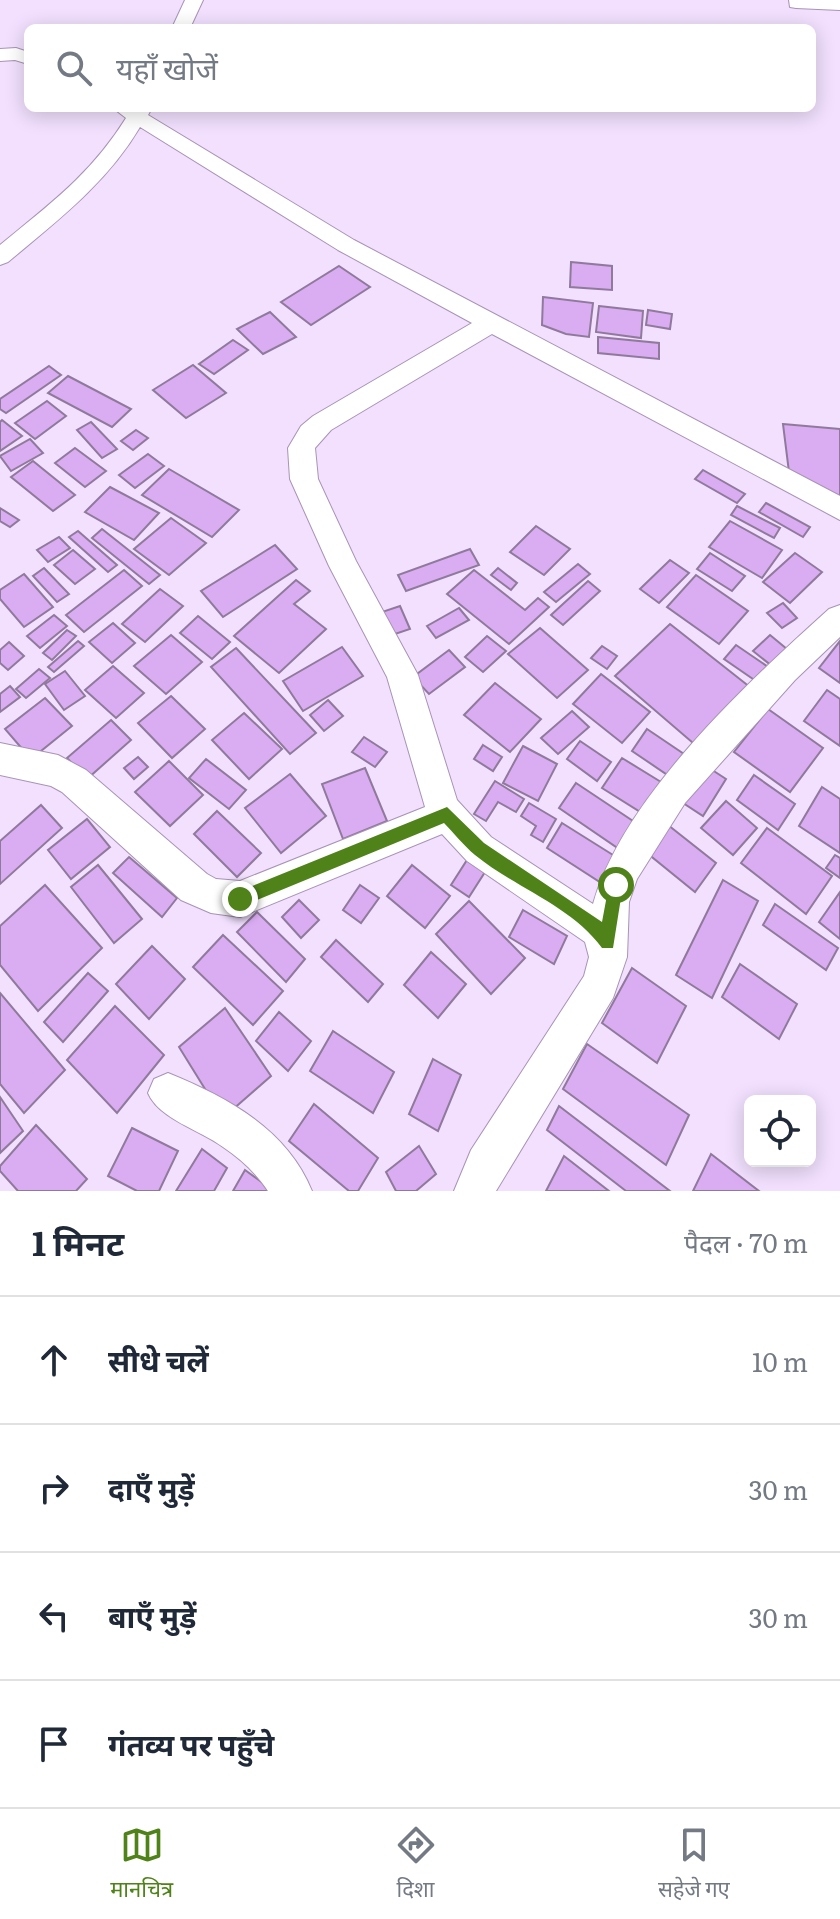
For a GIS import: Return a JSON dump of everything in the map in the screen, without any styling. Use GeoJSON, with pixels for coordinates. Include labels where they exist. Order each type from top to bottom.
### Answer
{"type":"FeatureCollection","features":[{"type":"Feature","properties":{"kind":"street"},"geometry":{"type":"LineString","coordinates":[[183,24],[194,0]]}},
{"type":"Feature","properties":{"kind":"street"},"geometry":{"type":"LineString","coordinates":[[796,3],[840,5]]}},
{"type":"Feature","properties":{"kind":"street"},"geometry":{"type":"LineString","coordinates":[[0,55],[24,57]]}},
{"type":"Feature","properties":{"kind":"street"},"geometry":{"type":"LineString","coordinates":[[0,257],[85,186],[113,156],[134,112]]}},
{"type":"Feature","properties":{"kind":"street"},"geometry":{"type":"LineString","coordinates":[[136,112],[276,204],[489,324],[574,364],[840,509]]}},
{"type":"Feature","properties":{"kind":"street"},"geometry":{"type":"LineString","coordinates":[[489,324],[310,433],[301,448],[304,479],[344,566],[402,675],[447,815],[479,849],[598,929],[607,942]]}},
{"type":"Feature","properties":{"kind":"street"},"geometry":{"type":"LineString","coordinates":[[475,1191],[486,1165],[600,985],[608,957],[611,902],[622,870],[673,791],[784,670],[840,618]]}},
{"type":"Feature","properties":{"kind":"street"},"geometry":{"type":"LineString","coordinates":[[0,759],[58,771],[74,781],[194,887],[206,895],[221,899],[240,899],[447,815]]}},
{"type":"Feature","properties":{"kind":"street"},"geometry":{"type":"LineString","coordinates":[[168,1093],[236,1132],[266,1157],[287,1181],[291,1191]]}},
{"type":"Feature","properties":{"kind":"building"},"geometry":{"type":"Polygon","coordinates":[[[571,262],[612,266],[612,290],[570,287],[571,262]]]}},
{"type":"Feature","properties":{"kind":"building"},"geometry":{"type":"Polygon","coordinates":[[[339,266],[370,287],[311,325],[281,302],[339,266]]]}},
{"type":"Feature","properties":{"kind":"building"},"geometry":{"type":"Polygon","coordinates":[[[543,297],[593,303],[589,337],[566,334],[542,325],[543,297]]]}},
{"type":"Feature","properties":{"kind":"building"},"geometry":{"type":"Polygon","coordinates":[[[599,306],[643,311],[641,338],[596,332],[599,306]]]}},
{"type":"Feature","properties":{"kind":"building"},"geometry":{"type":"Polygon","coordinates":[[[648,310],[672,314],[670,329],[646,325],[648,310]]]}},
{"type":"Feature","properties":{"kind":"building"},"geometry":{"type":"Polygon","coordinates":[[[270,312],[296,337],[263,354],[237,329],[270,312]]]}},
{"type":"Feature","properties":{"kind":"building"},"geometry":{"type":"Polygon","coordinates":[[[598,337],[659,343],[659,359],[598,353],[598,337]]]}},
{"type":"Feature","properties":{"kind":"building"},"geometry":{"type":"Polygon","coordinates":[[[233,340],[248,350],[214,374],[199,364],[233,340]]]}},
{"type":"Feature","properties":{"kind":"building"},"geometry":{"type":"Polygon","coordinates":[[[193,365],[226,393],[186,418],[153,390],[193,365]]]}},
{"type":"Feature","properties":{"kind":"building"},"geometry":{"type":"Polygon","coordinates":[[[49,366],[61,375],[6,413],[0,409],[0,399],[49,366]]]}},
{"type":"Feature","properties":{"kind":"building"},"geometry":{"type":"Polygon","coordinates":[[[68,376],[131,409],[112,427],[48,393],[68,376]]]}},
{"type":"Feature","properties":{"kind":"building"},"geometry":{"type":"Polygon","coordinates":[[[47,401],[66,416],[35,439],[15,423],[47,401]]]}},
{"type":"Feature","properties":{"kind":"building"},"geometry":{"type":"Polygon","coordinates":[[[2,420],[22,436],[0,451],[0,422],[2,420]]]}},
{"type":"Feature","properties":{"kind":"building"},"geometry":{"type":"Polygon","coordinates":[[[91,422],[117,449],[102,458],[77,430],[91,422]]]}},
{"type":"Feature","properties":{"kind":"building"},"geometry":{"type":"Polygon","coordinates":[[[783,424],[840,429],[840,497],[789,472],[783,424]]]}},
{"type":"Feature","properties":{"kind":"building"},"geometry":{"type":"Polygon","coordinates":[[[136,430],[148,438],[133,450],[121,441],[136,430]]]}},
{"type":"Feature","properties":{"kind":"building"},"geometry":{"type":"Polygon","coordinates":[[[30,439],[43,453],[11,471],[0,456],[30,439]]]}},
{"type":"Feature","properties":{"kind":"building"},"geometry":{"type":"Polygon","coordinates":[[[75,448],[106,471],[85,487],[55,463],[75,448]]]}},
{"type":"Feature","properties":{"kind":"building"},"geometry":{"type":"Polygon","coordinates":[[[148,454],[164,466],[135,488],[119,475],[148,454]]]}},
{"type":"Feature","properties":{"kind":"building"},"geometry":{"type":"Polygon","coordinates":[[[33,461],[75,495],[53,511],[11,477],[33,461]]]}},
{"type":"Feature","properties":{"kind":"building"},"geometry":{"type":"Polygon","coordinates":[[[169,469],[239,510],[212,537],[142,495],[169,469]]]}},
{"type":"Feature","properties":{"kind":"building"},"geometry":{"type":"Polygon","coordinates":[[[703,470],[745,494],[737,503],[695,479],[703,470]]]}},
{"type":"Feature","properties":{"kind":"building"},"geometry":{"type":"Polygon","coordinates":[[[110,487],[159,513],[134,540],[85,512],[110,487]]]}},
{"type":"Feature","properties":{"kind":"building"},"geometry":{"type":"Polygon","coordinates":[[[766,503],[810,527],[803,537],[759,512],[766,503]]]}},
{"type":"Feature","properties":{"kind":"building"},"geometry":{"type":"Polygon","coordinates":[[[737,506],[780,528],[774,538],[731,515],[737,506]]]}},
{"type":"Feature","properties":{"kind":"building"},"geometry":{"type":"Polygon","coordinates":[[[0,508],[19,520],[10,527],[0,521],[0,508]]]}},
{"type":"Feature","properties":{"kind":"building"},"geometry":{"type":"Polygon","coordinates":[[[171,518],[206,543],[169,575],[134,549],[171,518]]]}},
{"type":"Feature","properties":{"kind":"building"},"geometry":{"type":"Polygon","coordinates":[[[730,521],[782,550],[762,578],[709,547],[730,521]]]}},
{"type":"Feature","properties":{"kind":"building"},"geometry":{"type":"Polygon","coordinates":[[[536,526],[570,549],[544,575],[510,552],[536,526]]]}},
{"type":"Feature","properties":{"kind":"building"},"geometry":{"type":"Polygon","coordinates":[[[102,529],[160,575],[149,584],[92,538],[102,529]]]}},
{"type":"Feature","properties":{"kind":"building"},"geometry":{"type":"Polygon","coordinates":[[[78,531],[117,565],[108,572],[69,537],[78,531]]]}},
{"type":"Feature","properties":{"kind":"building"},"geometry":{"type":"Polygon","coordinates":[[[59,537],[70,548],[48,562],[37,550],[59,537]]]}},
{"type":"Feature","properties":{"kind":"building"},"geometry":{"type":"Polygon","coordinates":[[[275,545],[297,569],[223,617],[201,591],[275,545]]]}},
{"type":"Feature","properties":{"kind":"building"},"geometry":{"type":"Polygon","coordinates":[[[470,549],[479,565],[406,591],[398,575],[470,549]]]}},
{"type":"Feature","properties":{"kind":"building"},"geometry":{"type":"Polygon","coordinates":[[[73,550],[95,569],[75,584],[54,565],[73,550]]]}},
{"type":"Feature","properties":{"kind":"building"},"geometry":{"type":"Polygon","coordinates":[[[710,553],[745,576],[732,591],[697,569],[710,553]]]}},
{"type":"Feature","properties":{"kind":"building"},"geometry":{"type":"Polygon","coordinates":[[[795,553],[822,572],[790,603],[763,582],[795,553]]]}},
{"type":"Feature","properties":{"kind":"building"},"geometry":{"type":"Polygon","coordinates":[[[670,560],[689,573],[659,603],[640,589],[670,560]]]}},
{"type":"Feature","properties":{"kind":"building"},"geometry":{"type":"Polygon","coordinates":[[[578,564],[590,574],[556,602],[544,592],[578,564]]]}},
{"type":"Feature","properties":{"kind":"building"},"geometry":{"type":"Polygon","coordinates":[[[44,568],[69,594],[57,602],[33,576],[44,568]]]}},
{"type":"Feature","properties":{"kind":"building"},"geometry":{"type":"Polygon","coordinates":[[[498,568],[517,583],[511,590],[491,575],[498,568]]]}},
{"type":"Feature","properties":{"kind":"building"},"geometry":{"type":"Polygon","coordinates":[[[124,570],[142,586],[84,632],[66,615],[124,570]]]}},
{"type":"Feature","properties":{"kind":"building"},"geometry":{"type":"Polygon","coordinates":[[[474,570],[525,610],[538,598],[549,607],[509,644],[447,594],[474,570]]]}},
{"type":"Feature","properties":{"kind":"building"},"geometry":{"type":"Polygon","coordinates":[[[24,574],[53,607],[24,627],[0,599],[0,590],[24,574]]]}},
{"type":"Feature","properties":{"kind":"building"},"geometry":{"type":"Polygon","coordinates":[[[696,575],[748,611],[719,644],[667,607],[696,575]]]}},
{"type":"Feature","properties":{"kind":"building"},"geometry":{"type":"Polygon","coordinates":[[[296,580],[310,591],[294,604],[326,629],[279,673],[234,636],[296,580]]]}},
{"type":"Feature","properties":{"kind":"building"},"geometry":{"type":"Polygon","coordinates":[[[588,581],[600,591],[563,625],[551,615],[588,581]]]}},
{"type":"Feature","properties":{"kind":"building"},"geometry":{"type":"Polygon","coordinates":[[[160,589],[183,606],[145,642],[122,624],[160,589]]]}},
{"type":"Feature","properties":{"kind":"building"},"geometry":{"type":"Polygon","coordinates":[[[783,603],[797,618],[782,628],[767,613],[783,603]]]}},
{"type":"Feature","properties":{"kind":"building"},"geometry":{"type":"Polygon","coordinates":[[[400,606],[410,629],[389,636],[379,613],[400,606]]]}},
{"type":"Feature","properties":{"kind":"building"},"geometry":{"type":"Polygon","coordinates":[[[459,608],[469,620],[436,638],[427,626],[459,608]]]}},
{"type":"Feature","properties":{"kind":"building"},"geometry":{"type":"Polygon","coordinates":[[[54,615],[67,626],[40,648],[27,636],[54,615]]]}},
{"type":"Feature","properties":{"kind":"building"},"geometry":{"type":"Polygon","coordinates":[[[198,616],[230,642],[212,659],[180,633],[198,616]]]}},
{"type":"Feature","properties":{"kind":"building"},"geometry":{"type":"Polygon","coordinates":[[[113,623],[135,643],[112,663],[89,642],[113,623]]]}},
{"type":"Feature","properties":{"kind":"building"},"geometry":{"type":"Polygon","coordinates":[[[670,624],[760,695],[700,749],[615,676],[670,624]]]}},
{"type":"Feature","properties":{"kind":"building"},"geometry":{"type":"Polygon","coordinates":[[[540,628],[588,670],[557,698],[508,654],[540,628]]]}},
{"type":"Feature","properties":{"kind":"building"},"geometry":{"type":"Polygon","coordinates":[[[67,630],[76,636],[52,660],[43,653],[67,630]]]}},
{"type":"Feature","properties":{"kind":"building"},"geometry":{"type":"Polygon","coordinates":[[[171,635],[202,662],[166,694],[134,666],[171,635]]]}},
{"type":"Feature","properties":{"kind":"building"},"geometry":{"type":"Polygon","coordinates":[[[770,635],[793,654],[777,670],[753,651],[770,635]]]}},
{"type":"Feature","properties":{"kind":"building"},"geometry":{"type":"Polygon","coordinates":[[[487,636],[506,651],[483,672],[465,657],[487,636]]]}},
{"type":"Feature","properties":{"kind":"building"},"geometry":{"type":"Polygon","coordinates":[[[78,641],[84,646],[54,672],[48,667],[78,641]]]}},
{"type":"Feature","properties":{"kind":"building"},"geometry":{"type":"Polygon","coordinates":[[[840,641],[840,683],[819,668],[840,641]]]}},
{"type":"Feature","properties":{"kind":"building"},"geometry":{"type":"Polygon","coordinates":[[[9,642],[24,656],[8,670],[0,663],[0,650],[9,642]]]}},
{"type":"Feature","properties":{"kind":"building"},"geometry":{"type":"Polygon","coordinates":[[[736,645],[777,673],[766,688],[724,659],[736,645]]]}},
{"type":"Feature","properties":{"kind":"building"},"geometry":{"type":"Polygon","coordinates":[[[602,646],[617,656],[607,669],[591,658],[602,646]]]}},
{"type":"Feature","properties":{"kind":"building"},"geometry":{"type":"Polygon","coordinates":[[[342,647],[363,676],[303,711],[283,681],[342,647]]]}},
{"type":"Feature","properties":{"kind":"building"},"geometry":{"type":"Polygon","coordinates":[[[236,648],[316,733],[290,754],[211,667],[236,648]]]}},
{"type":"Feature","properties":{"kind":"building"},"geometry":{"type":"Polygon","coordinates":[[[449,650],[465,667],[429,694],[413,677],[449,650]]]}},
{"type":"Feature","properties":{"kind":"building"},"geometry":{"type":"Polygon","coordinates":[[[113,666],[144,693],[116,718],[85,690],[113,666]]]}},
{"type":"Feature","properties":{"kind":"building"},"geometry":{"type":"Polygon","coordinates":[[[39,669],[50,678],[26,698],[16,689],[39,669]]]}},
{"type":"Feature","properties":{"kind":"building"},"geometry":{"type":"Polygon","coordinates":[[[65,671],[85,696],[64,710],[45,684],[65,671]]]}},
{"type":"Feature","properties":{"kind":"building"},"geometry":{"type":"Polygon","coordinates":[[[601,674],[650,712],[622,743],[573,704],[601,674]]]}},
{"type":"Feature","properties":{"kind":"building"},"geometry":{"type":"Polygon","coordinates":[[[495,683],[541,719],[510,752],[464,715],[495,683]]]}},
{"type":"Feature","properties":{"kind":"building"},"geometry":{"type":"Polygon","coordinates":[[[10,686],[20,697],[0,712],[0,694],[10,686]]]}},
{"type":"Feature","properties":{"kind":"building"},"geometry":{"type":"Polygon","coordinates":[[[827,690],[840,699],[840,746],[804,721],[827,690]]]}},
{"type":"Feature","properties":{"kind":"building"},"geometry":{"type":"Polygon","coordinates":[[[171,696],[205,729],[172,758],[138,723],[171,696]]]}},
{"type":"Feature","properties":{"kind":"building"},"geometry":{"type":"Polygon","coordinates":[[[45,698],[72,726],[31,759],[5,729],[45,698]]]}},
{"type":"Feature","properties":{"kind":"building"},"geometry":{"type":"Polygon","coordinates":[[[328,700],[343,716],[324,731],[310,715],[328,700]]]}},
{"type":"Feature","properties":{"kind":"building"},"geometry":{"type":"Polygon","coordinates":[[[768,709],[823,748],[790,792],[734,752],[768,709]]]}},
{"type":"Feature","properties":{"kind":"building"},"geometry":{"type":"Polygon","coordinates":[[[572,711],[589,727],[558,754],[541,738],[572,711]]]}},
{"type":"Feature","properties":{"kind":"building"},"geometry":{"type":"Polygon","coordinates":[[[244,713],[282,749],[249,779],[212,740],[244,713]]]}},
{"type":"Feature","properties":{"kind":"building"},"geometry":{"type":"Polygon","coordinates":[[[111,720],[131,740],[87,779],[67,758],[111,720]]]}},
{"type":"Feature","properties":{"kind":"building"},"geometry":{"type":"Polygon","coordinates":[[[647,729],[684,754],[669,776],[632,751],[647,729]]]}},
{"type":"Feature","properties":{"kind":"building"},"geometry":{"type":"Polygon","coordinates":[[[364,737],[387,752],[375,767],[352,752],[364,737]]]}},
{"type":"Feature","properties":{"kind":"building"},"geometry":{"type":"Polygon","coordinates":[[[580,741],[611,762],[597,781],[567,759],[580,741]]]}},
{"type":"Feature","properties":{"kind":"building"},"geometry":{"type":"Polygon","coordinates":[[[483,745],[502,757],[493,771],[474,759],[483,745]]]}},
{"type":"Feature","properties":{"kind":"building"},"geometry":{"type":"Polygon","coordinates":[[[523,746],[557,764],[538,801],[503,783],[523,746]]]}},
{"type":"Feature","properties":{"kind":"building"},"geometry":{"type":"Polygon","coordinates":[[[138,757],[148,767],[134,779],[124,768],[138,757]]]}},
{"type":"Feature","properties":{"kind":"building"},"geometry":{"type":"Polygon","coordinates":[[[622,758],[661,782],[642,813],[602,788],[622,758]]]}},
{"type":"Feature","properties":{"kind":"building"},"geometry":{"type":"Polygon","coordinates":[[[206,759],[246,790],[229,809],[189,778],[206,759]]]}},
{"type":"Feature","properties":{"kind":"building"},"geometry":{"type":"Polygon","coordinates":[[[169,761],[203,795],[170,826],[135,792],[169,761]]]}},
{"type":"Feature","properties":{"kind":"building"},"geometry":{"type":"Polygon","coordinates":[[[703,764],[726,779],[703,816],[680,801],[703,764]]]}},
{"type":"Feature","properties":{"kind":"building"},"geometry":{"type":"Polygon","coordinates":[[[365,768],[387,821],[343,839],[322,784],[365,768]]]}},
{"type":"Feature","properties":{"kind":"building"},"geometry":{"type":"Polygon","coordinates":[[[290,774],[326,816],[281,853],[245,808],[290,774]]]}},
{"type":"Feature","properties":{"kind":"building"},"geometry":{"type":"Polygon","coordinates":[[[754,775],[795,804],[778,830],[737,800],[754,775]]]}},
{"type":"Feature","properties":{"kind":"building"},"geometry":{"type":"Polygon","coordinates":[[[495,781],[524,799],[516,812],[498,802],[486,821],[474,814],[495,781]]]}},
{"type":"Feature","properties":{"kind":"building"},"geometry":{"type":"Polygon","coordinates":[[[576,783],[639,825],[622,851],[559,808],[576,783]]]}},
{"type":"Feature","properties":{"kind":"building"},"geometry":{"type":"Polygon","coordinates":[[[822,787],[840,799],[840,853],[799,826],[822,787]]]}},
{"type":"Feature","properties":{"kind":"building"},"geometry":{"type":"Polygon","coordinates":[[[726,801],[757,828],[733,855],[701,828],[726,801]]]}},
{"type":"Feature","properties":{"kind":"building"},"geometry":{"type":"Polygon","coordinates":[[[529,803],[556,819],[543,842],[531,835],[536,826],[521,816],[529,803]]]}},
{"type":"Feature","properties":{"kind":"building"},"geometry":{"type":"Polygon","coordinates":[[[41,805],[62,828],[0,884],[0,841],[41,805]]]}},
{"type":"Feature","properties":{"kind":"building"},"geometry":{"type":"Polygon","coordinates":[[[217,811],[261,853],[237,877],[194,834],[217,811]]]}},
{"type":"Feature","properties":{"kind":"building"},"geometry":{"type":"Polygon","coordinates":[[[87,819],[110,847],[71,879],[48,850],[87,819]]]}},
{"type":"Feature","properties":{"kind":"building"},"geometry":{"type":"Polygon","coordinates":[[[562,823],[621,860],[606,886],[547,848],[562,823]]]}},
{"type":"Feature","properties":{"kind":"building"},"geometry":{"type":"Polygon","coordinates":[[[668,825],[716,863],[695,892],[647,853],[668,825]]]}},
{"type":"Feature","properties":{"kind":"building"},"geometry":{"type":"Polygon","coordinates":[[[767,828],[832,876],[806,914],[741,863],[767,828]]]}},
{"type":"Feature","properties":{"kind":"building"},"geometry":{"type":"Polygon","coordinates":[[[835,855],[840,858],[840,878],[826,868],[835,855]]]}},
{"type":"Feature","properties":{"kind":"building"},"geometry":{"type":"Polygon","coordinates":[[[129,857],[177,898],[162,917],[113,873],[129,857]]]}},
{"type":"Feature","properties":{"kind":"building"},"geometry":{"type":"Polygon","coordinates":[[[467,860],[485,872],[469,897],[451,885],[467,860]]]}},
{"type":"Feature","properties":{"kind":"building"},"geometry":{"type":"Polygon","coordinates":[[[98,865],[142,919],[114,943],[71,887],[98,865]]]}},
{"type":"Feature","properties":{"kind":"building"},"geometry":{"type":"Polygon","coordinates":[[[412,865],[450,896],[425,928],[387,896],[412,865]]]}},
{"type":"Feature","properties":{"kind":"building"},"geometry":{"type":"Polygon","coordinates":[[[723,880],[758,901],[712,998],[676,975],[723,880]]]}},
{"type":"Feature","properties":{"kind":"building"},"geometry":{"type":"Polygon","coordinates":[[[45,885],[102,948],[38,1011],[0,965],[0,926],[45,885]]]}},
{"type":"Feature","properties":{"kind":"building"},"geometry":{"type":"Polygon","coordinates":[[[360,885],[379,898],[361,923],[343,910],[360,885]]]}},
{"type":"Feature","properties":{"kind":"building"},"geometry":{"type":"Polygon","coordinates":[[[840,892],[840,939],[819,922],[840,892]]]}},
{"type":"Feature","properties":{"kind":"building"},"geometry":{"type":"Polygon","coordinates":[[[299,900],[319,920],[301,938],[282,917],[299,900]]]}},
{"type":"Feature","properties":{"kind":"building"},"geometry":{"type":"Polygon","coordinates":[[[469,901],[525,958],[491,994],[436,934],[469,901]]]}},
{"type":"Feature","properties":{"kind":"building"},"geometry":{"type":"Polygon","coordinates":[[[775,904],[838,948],[826,970],[763,925],[775,904]]]}},
{"type":"Feature","properties":{"kind":"building"},"geometry":{"type":"Polygon","coordinates":[[[523,910],[567,936],[554,964],[509,937],[523,910]]]}},
{"type":"Feature","properties":{"kind":"building"},"geometry":{"type":"Polygon","coordinates":[[[257,912],[305,959],[286,982],[237,932],[257,912]]]}},
{"type":"Feature","properties":{"kind":"building"},"geometry":{"type":"Polygon","coordinates":[[[223,935],[283,991],[253,1025],[193,967],[223,935]]]}},
{"type":"Feature","properties":{"kind":"building"},"geometry":{"type":"Polygon","coordinates":[[[336,940],[383,984],[368,1002],[321,957],[336,940]]]}},
{"type":"Feature","properties":{"kind":"building"},"geometry":{"type":"Polygon","coordinates":[[[152,946],[185,979],[149,1019],[116,984],[152,946]]]}},
{"type":"Feature","properties":{"kind":"building"},"geometry":{"type":"Polygon","coordinates":[[[431,952],[466,984],[438,1018],[404,985],[431,952]]]}},
{"type":"Feature","properties":{"kind":"building"},"geometry":{"type":"Polygon","coordinates":[[[740,964],[797,1004],[779,1039],[722,997],[740,964]]]}},
{"type":"Feature","properties":{"kind":"building"},"geometry":{"type":"Polygon","coordinates":[[[632,968],[686,1006],[657,1063],[602,1023],[632,968]]]}},
{"type":"Feature","properties":{"kind":"building"},"geometry":{"type":"Polygon","coordinates":[[[88,973],[108,991],[63,1042],[44,1022],[88,973]]]}},
{"type":"Feature","properties":{"kind":"building"},"geometry":{"type":"Polygon","coordinates":[[[0,993],[65,1070],[24,1113],[0,1084],[0,993]]]}},
{"type":"Feature","properties":{"kind":"building"},"geometry":{"type":"Polygon","coordinates":[[[115,1006],[164,1055],[117,1113],[67,1060],[115,1006]]]}},
{"type":"Feature","properties":{"kind":"building"},"geometry":{"type":"Polygon","coordinates":[[[225,1008],[271,1076],[223,1118],[179,1047],[225,1008]]]}},
{"type":"Feature","properties":{"kind":"building"},"geometry":{"type":"Polygon","coordinates":[[[279,1012],[311,1041],[288,1071],[256,1041],[279,1012]]]}},
{"type":"Feature","properties":{"kind":"building"},"geometry":{"type":"Polygon","coordinates":[[[333,1031],[394,1072],[373,1113],[310,1071],[333,1031]]]}},
{"type":"Feature","properties":{"kind":"building"},"geometry":{"type":"Polygon","coordinates":[[[587,1044],[689,1115],[666,1165],[563,1089],[587,1044]]]}},
{"type":"Feature","properties":{"kind":"building"},"geometry":{"type":"Polygon","coordinates":[[[433,1059],[461,1075],[438,1131],[409,1114],[433,1059]]]}},
{"type":"Feature","properties":{"kind":"building"},"geometry":{"type":"Polygon","coordinates":[[[0,1097],[23,1131],[0,1153],[0,1097]]]}},
{"type":"Feature","properties":{"kind":"building"},"geometry":{"type":"Polygon","coordinates":[[[314,1104],[378,1158],[358,1191],[349,1191],[289,1141],[314,1104]]]}},
{"type":"Feature","properties":{"kind":"building"},"geometry":{"type":"Polygon","coordinates":[[[559,1106],[670,1191],[626,1191],[547,1130],[559,1106]]]}},
{"type":"Feature","properties":{"kind":"building"},"geometry":{"type":"Polygon","coordinates":[[[36,1125],[87,1179],[76,1191],[18,1191],[0,1171],[0,1166],[36,1125]]]}},
{"type":"Feature","properties":{"kind":"building"},"geometry":{"type":"Polygon","coordinates":[[[132,1128],[178,1151],[159,1191],[137,1191],[108,1176],[132,1128]]]}},
{"type":"Feature","properties":{"kind":"building"},"geometry":{"type":"Polygon","coordinates":[[[419,1146],[436,1174],[416,1191],[396,1191],[386,1172],[419,1146]]]}},
{"type":"Feature","properties":{"kind":"building"},"geometry":{"type":"Polygon","coordinates":[[[202,1149],[227,1168],[214,1191],[176,1191],[202,1149]]]}},
{"type":"Feature","properties":{"kind":"building"},"geometry":{"type":"Polygon","coordinates":[[[711,1154],[759,1191],[693,1191],[711,1154]]]}},
{"type":"Feature","properties":{"kind":"building"},"geometry":{"type":"Polygon","coordinates":[[[564,1156],[609,1191],[546,1191],[564,1156]]]}},
{"type":"Feature","properties":{"kind":"building"},"geometry":{"type":"Polygon","coordinates":[[[245,1170],[274,1191],[233,1191],[245,1170]]]}},
{"type":"Feature","properties":{"kind":"route"},"geometry":{"type":"LineString","coordinates":[[240,899],[447,815],[479,849],[598,929],[607,942],[616,885]]}}]}
